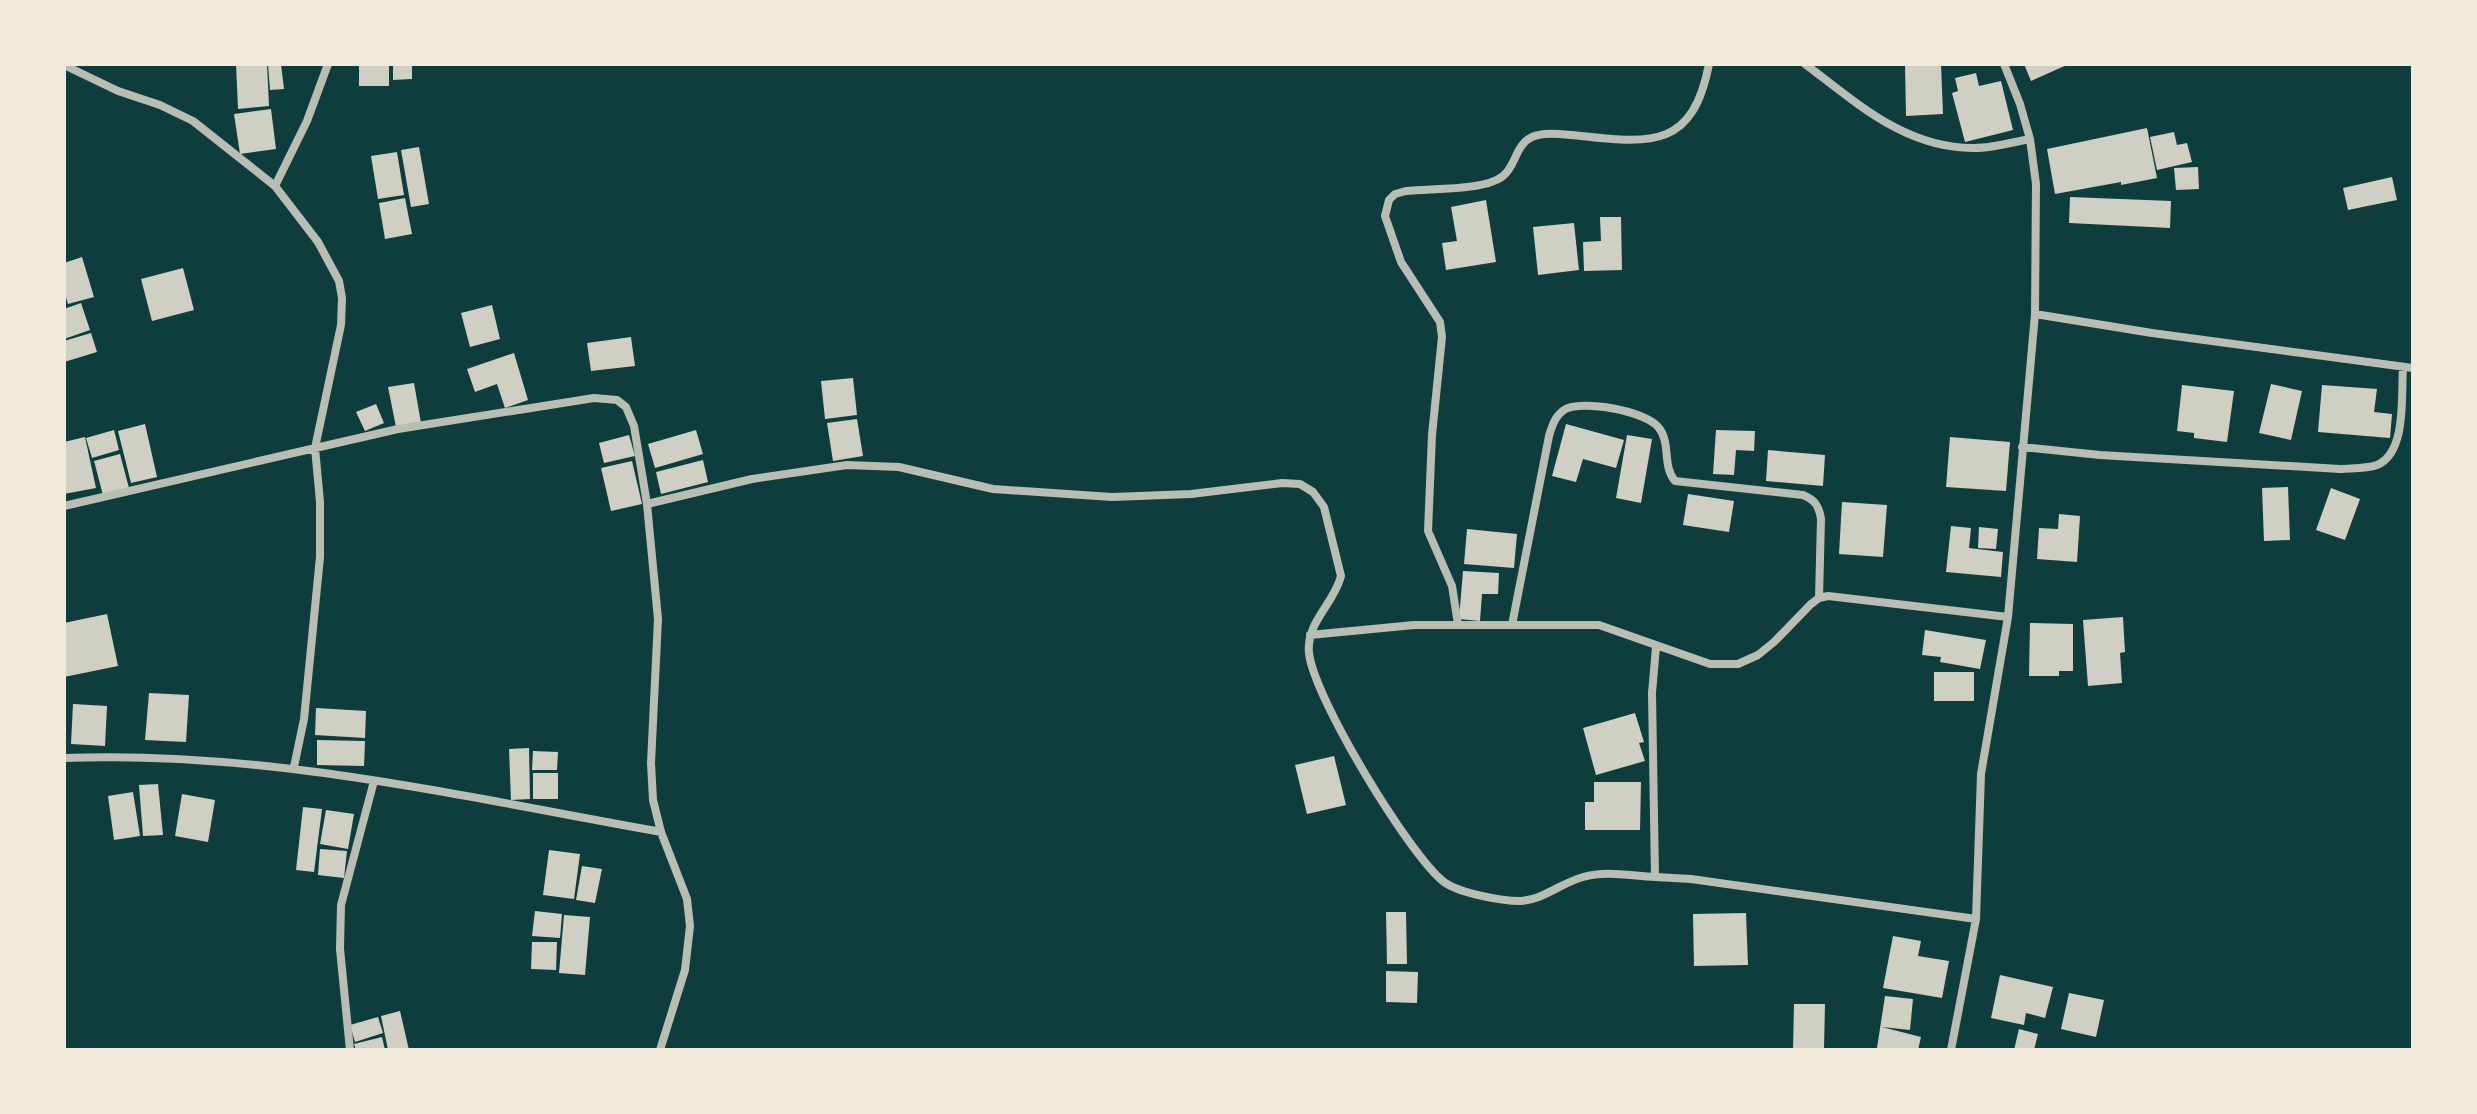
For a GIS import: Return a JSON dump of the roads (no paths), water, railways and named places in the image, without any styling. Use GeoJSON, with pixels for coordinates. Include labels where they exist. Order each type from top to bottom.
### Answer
{"type":"FeatureCollection","features":[{"type":"Feature","properties":{"kind":"street"},"geometry":{"type":"LineString","coordinates":[[275,186],[307,121],[328,64]]}},
{"type":"Feature","properties":{"kind":"street"},"geometry":{"type":"LineString","coordinates":[[1458,624],[1452,586],[1428,531],[1432,435],[1442,337],[1440,322],[1401,262],[1385,216],[1385,206],[1395,194],[1406,191],[1477,187],[1493,182],[1503,176],[1519,149],[1533,137],[1568,135],[1631,142],[1661,137],[1676,130],[1697,109],[1709,64]]}},
{"type":"Feature","properties":{"kind":"street"},"geometry":{"type":"LineString","coordinates":[[1805,64],[1884,123],[1931,144],[1976,149],[2030,139]]}},
{"type":"Feature","properties":{"kind":"street"},"geometry":{"type":"LineString","coordinates":[[1951,1050],[1976,919],[1981,774],[2008,617],[2035,314],[2036,184],[2030,139],[2004,64]]}},
{"type":"Feature","properties":{"kind":"street"},"geometry":{"type":"LineString","coordinates":[[64,65],[193,121],[275,186],[302,218],[339,281],[341,325],[315,448],[320,502],[320,557],[304,719],[294,767]]}},
{"type":"Feature","properties":{"kind":"street"},"geometry":{"type":"LineString","coordinates":[[2035,314],[2413,368]]}},
{"type":"Feature","properties":{"kind":"street"},"geometry":{"type":"LineString","coordinates":[[2022,447],[2100,455],[2340,469],[2376,466],[2388,458],[2398,443],[2403,367]]}},
{"type":"Feature","properties":{"kind":"street"},"geometry":{"type":"LineString","coordinates":[[64,506],[398,429],[607,398],[617,400],[626,407],[631,416],[647,504],[658,619],[651,763],[653,800],[661,832],[687,899],[690,926],[685,970],[660,1050]]}},
{"type":"Feature","properties":{"kind":"street"},"geometry":{"type":"LineString","coordinates":[[1512,625],[1549,436],[1553,422],[1562,411],[1575,404],[1592,404],[1652,420],[1664,437],[1669,475],[1675,481],[1803,495],[1813,499],[1821,519],[1819,598]]}},
{"type":"Feature","properties":{"kind":"street"},"geometry":{"type":"LineString","coordinates":[[647,504],[752,479],[847,465],[899,467],[993,489],[1112,497],[1191,494],[1282,483],[1300,484],[1313,492],[1324,507],[1341,576],[1310,635],[1309,653],[1323,698],[1369,779],[1421,857],[1445,882],[1465,892],[1520,901],[1536,898],[1584,876],[1605,874],[1691,879],[1976,919]]}},
{"type":"Feature","properties":{"kind":"street"},"geometry":{"type":"LineString","coordinates":[[1310,635],[1414,625],[1599,625],[1710,664],[1738,664],[1758,655],[1774,642],[1819,598],[1840,596],[2008,617]]}},
{"type":"Feature","properties":{"kind":"street"},"geometry":{"type":"LineString","coordinates":[[1655,877],[1652,693],[1656,647]]}},
{"type":"Feature","properties":{"kind":"street"},"geometry":{"type":"LineString","coordinates":[[64,758],[123,755],[294,767],[661,832]]}},
{"type":"Feature","properties":{"kind":"street"},"geometry":{"type":"LineString","coordinates":[[350,1050],[340,949],[341,905],[374,781]]}}]}
